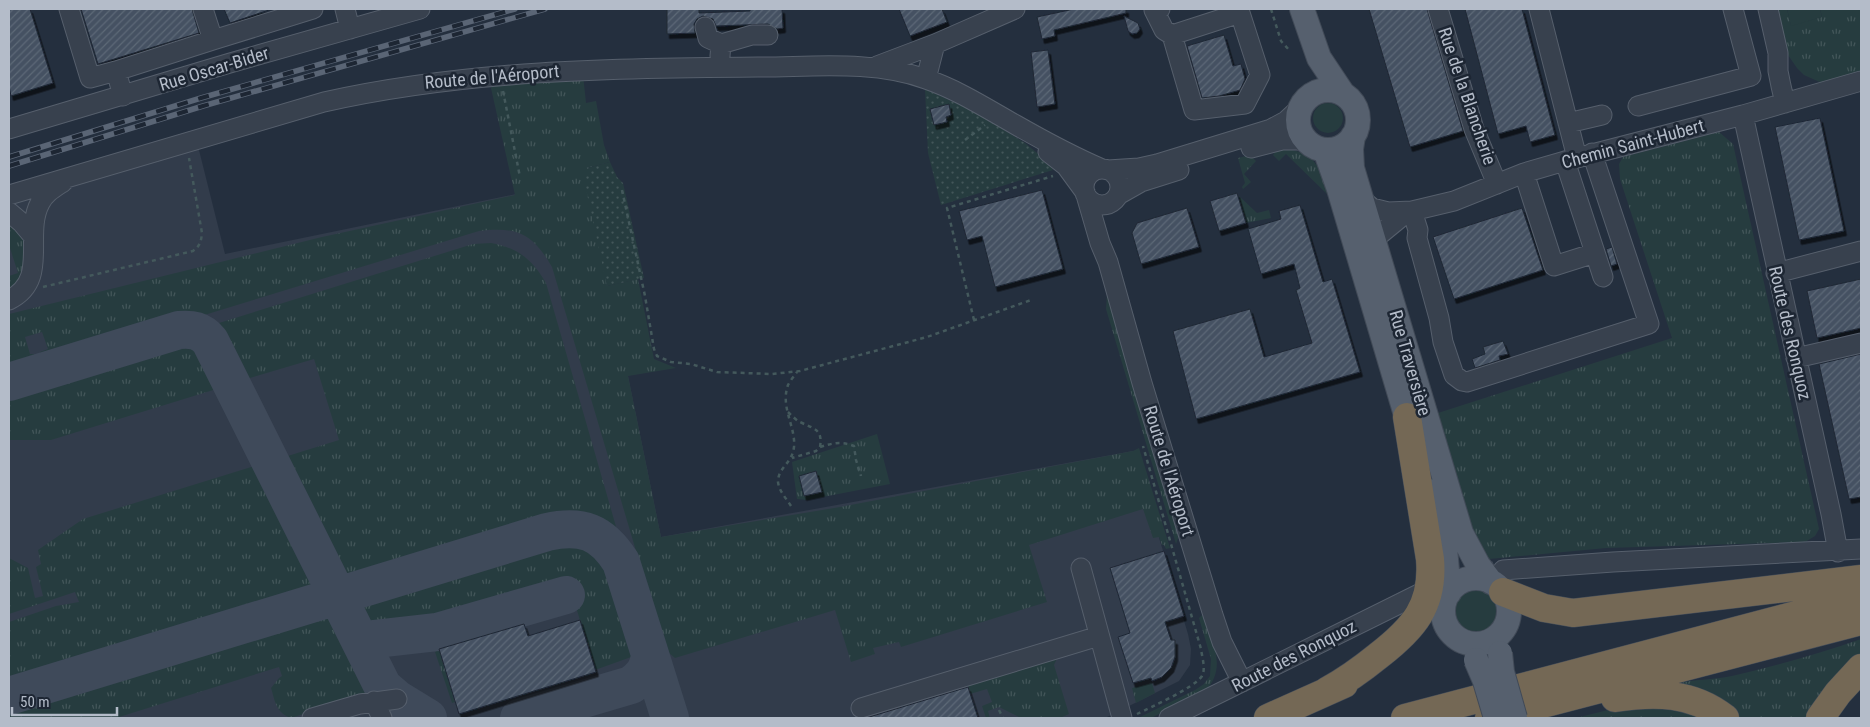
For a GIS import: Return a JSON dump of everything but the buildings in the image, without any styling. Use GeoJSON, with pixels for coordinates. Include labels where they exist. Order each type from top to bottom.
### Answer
{"type":"FeatureCollection","features":[{"type":"Feature","properties":{"kind":"highway"},"geometry":{"type":"LineString","coordinates":[[1327,691],[1371,662],[1405,634],[1416,620],[1427,596],[1431,576],[1430,559],[1407,417]]}},
{"type":"Feature","properties":{"kind":"highway"},"geometry":{"type":"LineString","coordinates":[[1499,581],[1544,608],[1573,612],[1744,594],[1861,579]]}},
{"type":"Feature","properties":{"kind":"highway"},"geometry":{"type":"LineString","coordinates":[[1268,718],[1401,658],[1420,641],[1437,596]]}},
{"type":"Feature","properties":{"kind":"highway"},"geometry":{"type":"LineString","coordinates":[[1404,718],[1861,598]]}},
{"type":"Feature","properties":{"kind":"highway"},"geometry":{"type":"LineString","coordinates":[[1489,718],[1861,621]]}},
{"type":"Feature","properties":{"kind":"highway"},"geometry":{"type":"LineString","coordinates":[[1820,718],[1838,693],[1861,668]]}},
{"type":"Feature","properties":{"kind":"highway"},"geometry":{"type":"LineString","coordinates":[[1510,718],[1613,698],[1660,694],[1679,696],[1696,701],[1726,718]]}},
{"type":"Feature","properties":{"kind":"main road"},"geometry":{"type":"LineString","coordinates":[[1288,9],[1307,65],[1310,84],[1298,124],[1300,132],[1316,145],[1341,147],[1353,136],[1357,126],[1356,111],[1352,102],[1343,94],[1319,58],[1302,9]]}},
{"type":"Feature","properties":{"kind":"main road"},"geometry":{"type":"LineString","coordinates":[[1304,103],[1324,90],[1343,94]]}},
{"type":"Feature","properties":{"kind":"main road","name":"Rue Traversière"},"geometry":{"type":"LineString","coordinates":[[1353,136],[1351,149],[1352,168],[1460,533],[1478,565],[1499,581],[1508,599],[1509,614],[1500,653],[1502,672],[1515,718]]}},
{"type":"Feature","properties":{"kind":"main road","name":"Rue Traversière"},"geometry":{"type":"LineString","coordinates":[[1316,145],[1339,189],[1445,548],[1437,596],[1446,625],[1455,637],[1462,641],[1476,660],[1496,718]]}},
{"type":"Feature","properties":{"kind":"main road"},"geometry":{"type":"LineString","coordinates":[[1437,596],[1465,580],[1483,579],[1499,581]]}},
{"type":"Feature","properties":{"kind":"main road"},"geometry":{"type":"LineString","coordinates":[[1462,641],[1484,644],[1493,640],[1504,630]]}},
{"type":"Feature","properties":{"kind":"street"},"geometry":{"type":"LineString","coordinates":[[69,9],[90,78],[313,9]]}},
{"type":"Feature","properties":{"kind":"street"},"geometry":{"type":"LineString","coordinates":[[204,9],[211,69]]}},
{"type":"Feature","properties":{"kind":"street"},"geometry":{"type":"LineString","coordinates":[[345,9],[350,29]]}},
{"type":"Feature","properties":{"kind":"street"},"geometry":{"type":"LineString","coordinates":[[873,67],[935,44],[994,13],[1014,9]]}},
{"type":"Feature","properties":{"kind":"street"},"geometry":{"type":"LineString","coordinates":[[1160,9],[1154,10],[1164,30],[1172,35],[1194,110],[1245,104],[1260,75],[1243,11],[1172,35]]}},
{"type":"Feature","properties":{"kind":"street","name":"Rue de la Blancherie"},"geometry":{"type":"LineString","coordinates":[[1438,9],[1474,129],[1498,184]]}},
{"type":"Feature","properties":{"kind":"street"},"geometry":{"type":"LineString","coordinates":[[1539,9],[1578,157],[1595,253],[1603,277]]}},
{"type":"Feature","properties":{"kind":"street"},"geometry":{"type":"LineString","coordinates":[[1638,106],[1751,76],[1733,9]]}},
{"type":"Feature","properties":{"kind":"street"},"geometry":{"type":"LineString","coordinates":[[1768,9],[1778,53],[1778,71],[1792,101]]}},
{"type":"Feature","properties":{"kind":"street","name":"Rue Oscar-Bider"},"geometry":{"type":"LineString","coordinates":[[9,129],[414,10]]}},
{"type":"Feature","properties":{"kind":"street"},"geometry":{"type":"LineString","coordinates":[[705,27],[708,38],[720,44],[752,35],[768,35]]}},
{"type":"Feature","properties":{"kind":"street"},"geometry":{"type":"LineString","coordinates":[[720,44],[720,67]]}},
{"type":"Feature","properties":{"kind":"street"},"geometry":{"type":"LineString","coordinates":[[926,79],[935,44]]}},
{"type":"Feature","properties":{"kind":"street","name":"Route de l'Aéroport"},"geometry":{"type":"LineString","coordinates":[[9,195],[324,102],[420,84],[499,75],[587,69],[873,67],[903,72],[926,79],[968,98],[1072,156],[1104,170],[1138,168],[1157,164],[1271,129],[1278,126],[1304,103]]}},
{"type":"Feature","properties":{"kind":"street"},"geometry":{"type":"LineString","coordinates":[[116,71],[123,96]]}},
{"type":"Feature","properties":{"kind":"street","name":"Chemin Saint-Hubert"},"geometry":{"type":"LineString","coordinates":[[1361,199],[1372,208],[1388,212],[1409,212],[1454,200],[1524,173],[1578,157],[1743,115],[1861,81]]}},
{"type":"Feature","properties":{"kind":"street"},"geometry":{"type":"LineString","coordinates":[[1568,123],[1602,114]]}},
{"type":"Feature","properties":{"kind":"street","name":"Route des Ronquoz"},"geometry":{"type":"LineString","coordinates":[[1743,115],[1838,552]]}},
{"type":"Feature","properties":{"kind":"street","name":"Route de l'Aéroport"},"geometry":{"type":"LineString","coordinates":[[1017,126],[1066,166],[1085,194],[1100,243],[1106,256],[1142,383],[1213,615],[1222,642],[1242,682]]}},
{"type":"Feature","properties":{"kind":"street"},"geometry":{"type":"LineString","coordinates":[[1116,198],[1120,190],[1119,180],[1116,176],[1104,170],[1096,170],[1088,177],[1085,182],[1085,194],[1094,203],[1104,205],[1116,198],[1141,182],[1255,147],[1282,140],[1316,145]]}},
{"type":"Feature","properties":{"kind":"street"},"geometry":{"type":"LineString","coordinates":[[1409,212],[1418,230],[1416,238],[1439,318],[1443,342],[1454,375],[1462,381],[1467,382],[1649,324],[1578,157]]}},
{"type":"Feature","properties":{"kind":"street"},"geometry":{"type":"LineString","coordinates":[[1524,173],[1554,266],[1595,253]]}},
{"type":"Feature","properties":{"kind":"street","name":"Route de l'Aéroport"},"geometry":{"type":"LineString","coordinates":[[9,300],[24,288],[33,272],[35,217],[41,201],[51,190],[70,176]]}},
{"type":"Feature","properties":{"kind":"street","name":"Route de l'Aéroport"},"geometry":{"type":"LineString","coordinates":[[1106,256],[1105,230],[1116,198]]}},
{"type":"Feature","properties":{"kind":"street"},"geometry":{"type":"LineString","coordinates":[[9,212],[22,222],[34,236]]}},
{"type":"Feature","properties":{"kind":"street","name":"Chemin Saint-Hubert"},"geometry":{"type":"LineString","coordinates":[[1373,240],[1409,212]]}},
{"type":"Feature","properties":{"kind":"street"},"geometry":{"type":"LineString","coordinates":[[1776,272],[1861,251]]}},
{"type":"Feature","properties":{"kind":"street"},"geometry":{"type":"LineString","coordinates":[[1796,358],[1861,343]]}},
{"type":"Feature","properties":{"kind":"street"},"geometry":{"type":"LineString","coordinates":[[1499,581],[1604,563],[1861,550]]}},
{"type":"Feature","properties":{"kind":"street"},"geometry":{"type":"LineString","coordinates":[[1081,568],[1099,636],[1129,716]]}},
{"type":"Feature","properties":{"kind":"street","name":"Route des Ronquoz"},"geometry":{"type":"LineString","coordinates":[[1169,718],[1359,622],[1437,596]]}},
{"type":"Feature","properties":{"kind":"street"},"geometry":{"type":"LineString","coordinates":[[861,708],[1099,636]]}},
{"type":"Feature","properties":{"kind":"street"},"geometry":{"type":"LineString","coordinates":[[312,718],[374,701],[397,699]]}},
{"type":"Feature","properties":{"kind":"street"},"geometry":{"type":"LineString","coordinates":[[374,701],[382,718]]}},
{"type":"Feature","properties":{"kind":"path"},"geometry":{"type":"LineString","coordinates":[[1271,9],[1281,41],[1290,50]]}},
{"type":"Feature","properties":{"kind":"path"},"geometry":{"type":"LineString","coordinates":[[499,75],[520,177]]}},
{"type":"Feature","properties":{"kind":"path"},"geometry":{"type":"LineString","coordinates":[[965,140],[998,115]]}},
{"type":"Feature","properties":{"kind":"path"},"geometry":{"type":"LineString","coordinates":[[24,288],[37,288],[193,251],[198,248],[202,233],[186,142]]}},
{"type":"Feature","properties":{"kind":"path"},"geometry":{"type":"LineString","coordinates":[[974,320],[947,208],[1058,174]]}},
{"type":"Feature","properties":{"kind":"path"},"geometry":{"type":"LineString","coordinates":[[622,190],[645,296],[654,349],[657,356],[671,362],[691,364],[717,372],[772,374],[797,372],[927,338],[1030,300]]}},
{"type":"Feature","properties":{"kind":"path"},"geometry":{"type":"LineString","coordinates":[[792,458],[794,440],[787,411],[786,397],[788,385],[797,372]]}},
{"type":"Feature","properties":{"kind":"path"},"geometry":{"type":"LineString","coordinates":[[787,411],[799,422],[815,429],[820,434],[822,440],[820,447]]}},
{"type":"Feature","properties":{"kind":"path"},"geometry":{"type":"LineString","coordinates":[[791,506],[780,489],[778,482],[780,472],[792,458],[816,451],[820,447],[835,442],[844,442],[854,446],[856,460],[862,476]]}},
{"type":"Feature","properties":{"kind":"path"},"geometry":{"type":"LineString","coordinates":[[1129,716],[1193,685],[1202,676],[1204,668],[1201,649],[1172,548]]}},
{"type":"Feature","properties":{"kind":"path"},"geometry":{"type":"LineString","coordinates":[[999,710],[1003,718]]}},
{"type":"Feature","properties":{"kind":"shaded area"},"geometry":{"type":"Polygon","coordinates":[[[194,130],[225,254],[584,180],[628,376],[661,537],[1133,451],[1188,634],[1191,649],[1190,665],[1179,681],[1105,718],[9,718],[9,188],[194,130]]]}},
{"type":"Feature","properties":{"kind":"green space"},"geometry":{"type":"Polygon","coordinates":[[[1776,9],[1787,9],[1791,25],[1822,17],[1820,9],[1861,9],[1861,74],[1822,83],[1804,75],[1788,55],[1776,9]]]}},
{"type":"Feature","properties":{"kind":"green space"},"geometry":{"type":"Polygon","coordinates":[[[1787,9],[1820,9],[1822,17],[1791,26],[1787,9]]]}},
{"type":"Feature","properties":{"kind":"green space"},"geometry":{"type":"Polygon","coordinates":[[[583,75],[586,103],[596,101],[604,145],[610,162],[587,168],[607,286],[638,279],[654,359],[676,368],[628,376],[661,537],[840,507],[1133,451],[1139,448],[1170,548],[1166,549],[1162,545],[1159,537],[1153,538],[1143,509],[1029,545],[1047,602],[901,647],[899,642],[873,648],[875,654],[851,662],[835,610],[675,658],[669,653],[636,551],[552,267],[531,240],[514,231],[479,231],[44,364],[40,352],[48,349],[42,332],[25,337],[30,354],[34,354],[38,366],[9,375],[9,314],[322,237],[515,195],[491,88],[493,84],[583,75]]]}},
{"type":"Feature","properties":{"kind":"green space"},"geometry":{"type":"Polygon","coordinates":[[[925,89],[975,112],[1025,143],[1048,162],[1053,170],[941,205],[928,153],[925,89]]]}},
{"type":"Feature","properties":{"kind":"green space"},"geometry":{"type":"Polygon","coordinates":[[[1328,103],[1339,107],[1343,118],[1339,129],[1328,133],[1317,129],[1313,118],[1317,107],[1328,103]]]}},
{"type":"Feature","properties":{"kind":"green space"},"geometry":{"type":"Polygon","coordinates":[[[1719,132],[1733,144],[1819,529],[1815,536],[1805,542],[1606,548],[1489,559],[1476,540],[1438,413],[1672,338],[1620,179],[1619,164],[1623,157],[1719,132]]]}},
{"type":"Feature","properties":{"kind":"green space"},"geometry":{"type":"Polygon","coordinates":[[[1287,149],[1304,154],[1315,163],[1319,169],[1327,194],[1286,154],[1279,161],[1273,155],[1276,151],[1287,149]]]}},
{"type":"Feature","properties":{"kind":"green space"},"geometry":{"type":"Polygon","coordinates":[[[1250,155],[1256,161],[1244,174],[1251,182],[1243,189],[1242,187],[1245,183],[1238,158],[1250,155]]]}},
{"type":"Feature","properties":{"kind":"green space"},"geometry":{"type":"Polygon","coordinates":[[[610,162],[617,177],[623,183],[644,278],[607,286],[584,180],[587,168],[610,162]]]}},
{"type":"Feature","properties":{"kind":"green space"},"geometry":{"type":"Polygon","coordinates":[[[1239,196],[1257,213],[1269,210],[1271,218],[1246,223],[1239,196]]]}},
{"type":"Feature","properties":{"kind":"green space"},"geometry":{"type":"Polygon","coordinates":[[[9,219],[26,237],[28,269],[9,293],[9,276],[18,273],[9,245],[9,219]]]}},
{"type":"Feature","properties":{"kind":"green space"},"geometry":{"type":"Polygon","coordinates":[[[491,243],[509,248],[530,261],[546,283],[617,530],[596,517],[571,514],[339,585],[278,459],[339,440],[314,359],[243,380],[217,339],[206,327],[473,244],[491,243]]]}},
{"type":"Feature","properties":{"kind":"green space"},"geometry":{"type":"Polygon","coordinates":[[[1107,294],[1109,295],[1179,535],[1176,544],[1106,309],[1107,294]]]}},
{"type":"Feature","properties":{"kind":"green space"},"geometry":{"type":"Polygon","coordinates":[[[187,336],[194,338],[206,347],[224,380],[223,387],[51,440],[9,440],[9,388],[177,337],[187,336]]]}},
{"type":"Feature","properties":{"kind":"green space"},"geometry":{"type":"Polygon","coordinates":[[[877,434],[890,484],[807,500],[797,499],[792,462],[877,434]]]}},
{"type":"Feature","properties":{"kind":"green space"},"geometry":{"type":"Polygon","coordinates":[[[264,463],[325,581],[324,588],[30,680],[9,679],[9,622],[56,606],[79,602],[75,592],[9,614],[9,558],[28,568],[35,598],[43,596],[36,567],[41,564],[38,550],[83,519],[264,463]]]}},
{"type":"Feature","properties":{"kind":"green space"},"geometry":{"type":"Polygon","coordinates":[[[554,542],[582,545],[592,550],[606,566],[634,656],[595,670],[569,584],[420,628],[389,634],[362,632],[351,607],[352,602],[554,542]]]}},
{"type":"Feature","properties":{"kind":"green space"},"geometry":{"type":"Polygon","coordinates":[[[1476,589],[1488,593],[1494,599],[1498,611],[1494,623],[1488,629],[1476,633],[1464,629],[1458,623],[1454,611],[1458,599],[1464,593],[1476,589]]]}},
{"type":"Feature","properties":{"kind":"green space"},"geometry":{"type":"Polygon","coordinates":[[[334,608],[339,612],[379,694],[371,692],[291,718],[279,710],[271,688],[282,676],[279,667],[116,718],[9,718],[9,704],[334,608]]]}},
{"type":"Feature","properties":{"kind":"green space"},"geometry":{"type":"Polygon","coordinates":[[[1202,615],[1205,618],[1216,656],[1217,665],[1212,683],[1205,691],[1151,718],[1138,718],[1195,690],[1204,684],[1210,676],[1211,659],[1199,618],[1202,615]]]}},
{"type":"Feature","properties":{"kind":"green space"},"geometry":{"type":"Polygon","coordinates":[[[1861,639],[1861,660],[1811,718],[1736,718],[1675,684],[1748,672],[1813,655],[1861,639]]]}},
{"type":"Feature","properties":{"kind":"green space"},"geometry":{"type":"Polygon","coordinates":[[[439,649],[455,702],[452,703],[435,652],[439,649]]]}},
{"type":"Feature","properties":{"kind":"green space"},"geometry":{"type":"Polygon","coordinates":[[[1059,654],[1054,665],[1069,714],[1060,718],[1021,718],[999,707],[988,711],[990,718],[986,718],[982,706],[992,702],[987,689],[970,694],[967,682],[1059,654]]]}},
{"type":"Feature","properties":{"kind":"green space"},"geometry":{"type":"Polygon","coordinates":[[[1152,683],[1155,693],[1136,703],[1132,688],[1152,683]]]}},
{"type":"Feature","properties":{"kind":"green space"},"geometry":{"type":"Polygon","coordinates":[[[1671,704],[1706,718],[1576,718],[1620,707],[1671,704]]]}},
{"type":"Feature","properties":{"kind":"taxiway"},"geometry":{"type":"LineString","coordinates":[[9,382],[179,330],[192,330],[203,334],[210,341],[383,687],[397,699],[428,718]]}},
{"type":"Feature","properties":{"kind":"taxiway"},"geometry":{"type":"LineString","coordinates":[[9,696],[547,532],[571,529],[581,530],[598,537],[614,552],[621,562],[670,718]]}},
{"type":"Feature","properties":{"kind":"taxiway"},"geometry":{"type":"LineString","coordinates":[[356,633],[366,640],[437,632],[566,595]]}},
{"type":"Feature","properties":{"kind":"taxiway"},"geometry":{"type":"LineString","coordinates":[[519,718],[631,685],[644,672],[650,655]]}},
{"type":"Feature","properties":{"kind":"tunnel"},"geometry":{"type":"LineString","coordinates":[[1437,587],[1476,573],[1494,571]]}},
{"type":"Feature","properties":{"kind":"railway"},"geometry":{"type":"LineString","coordinates":[[9,157],[201,98],[515,9]]}},
{"type":"Feature","properties":{"kind":"railway"},"geometry":{"type":"LineString","coordinates":[[9,166],[203,106],[545,9]]}}]}
